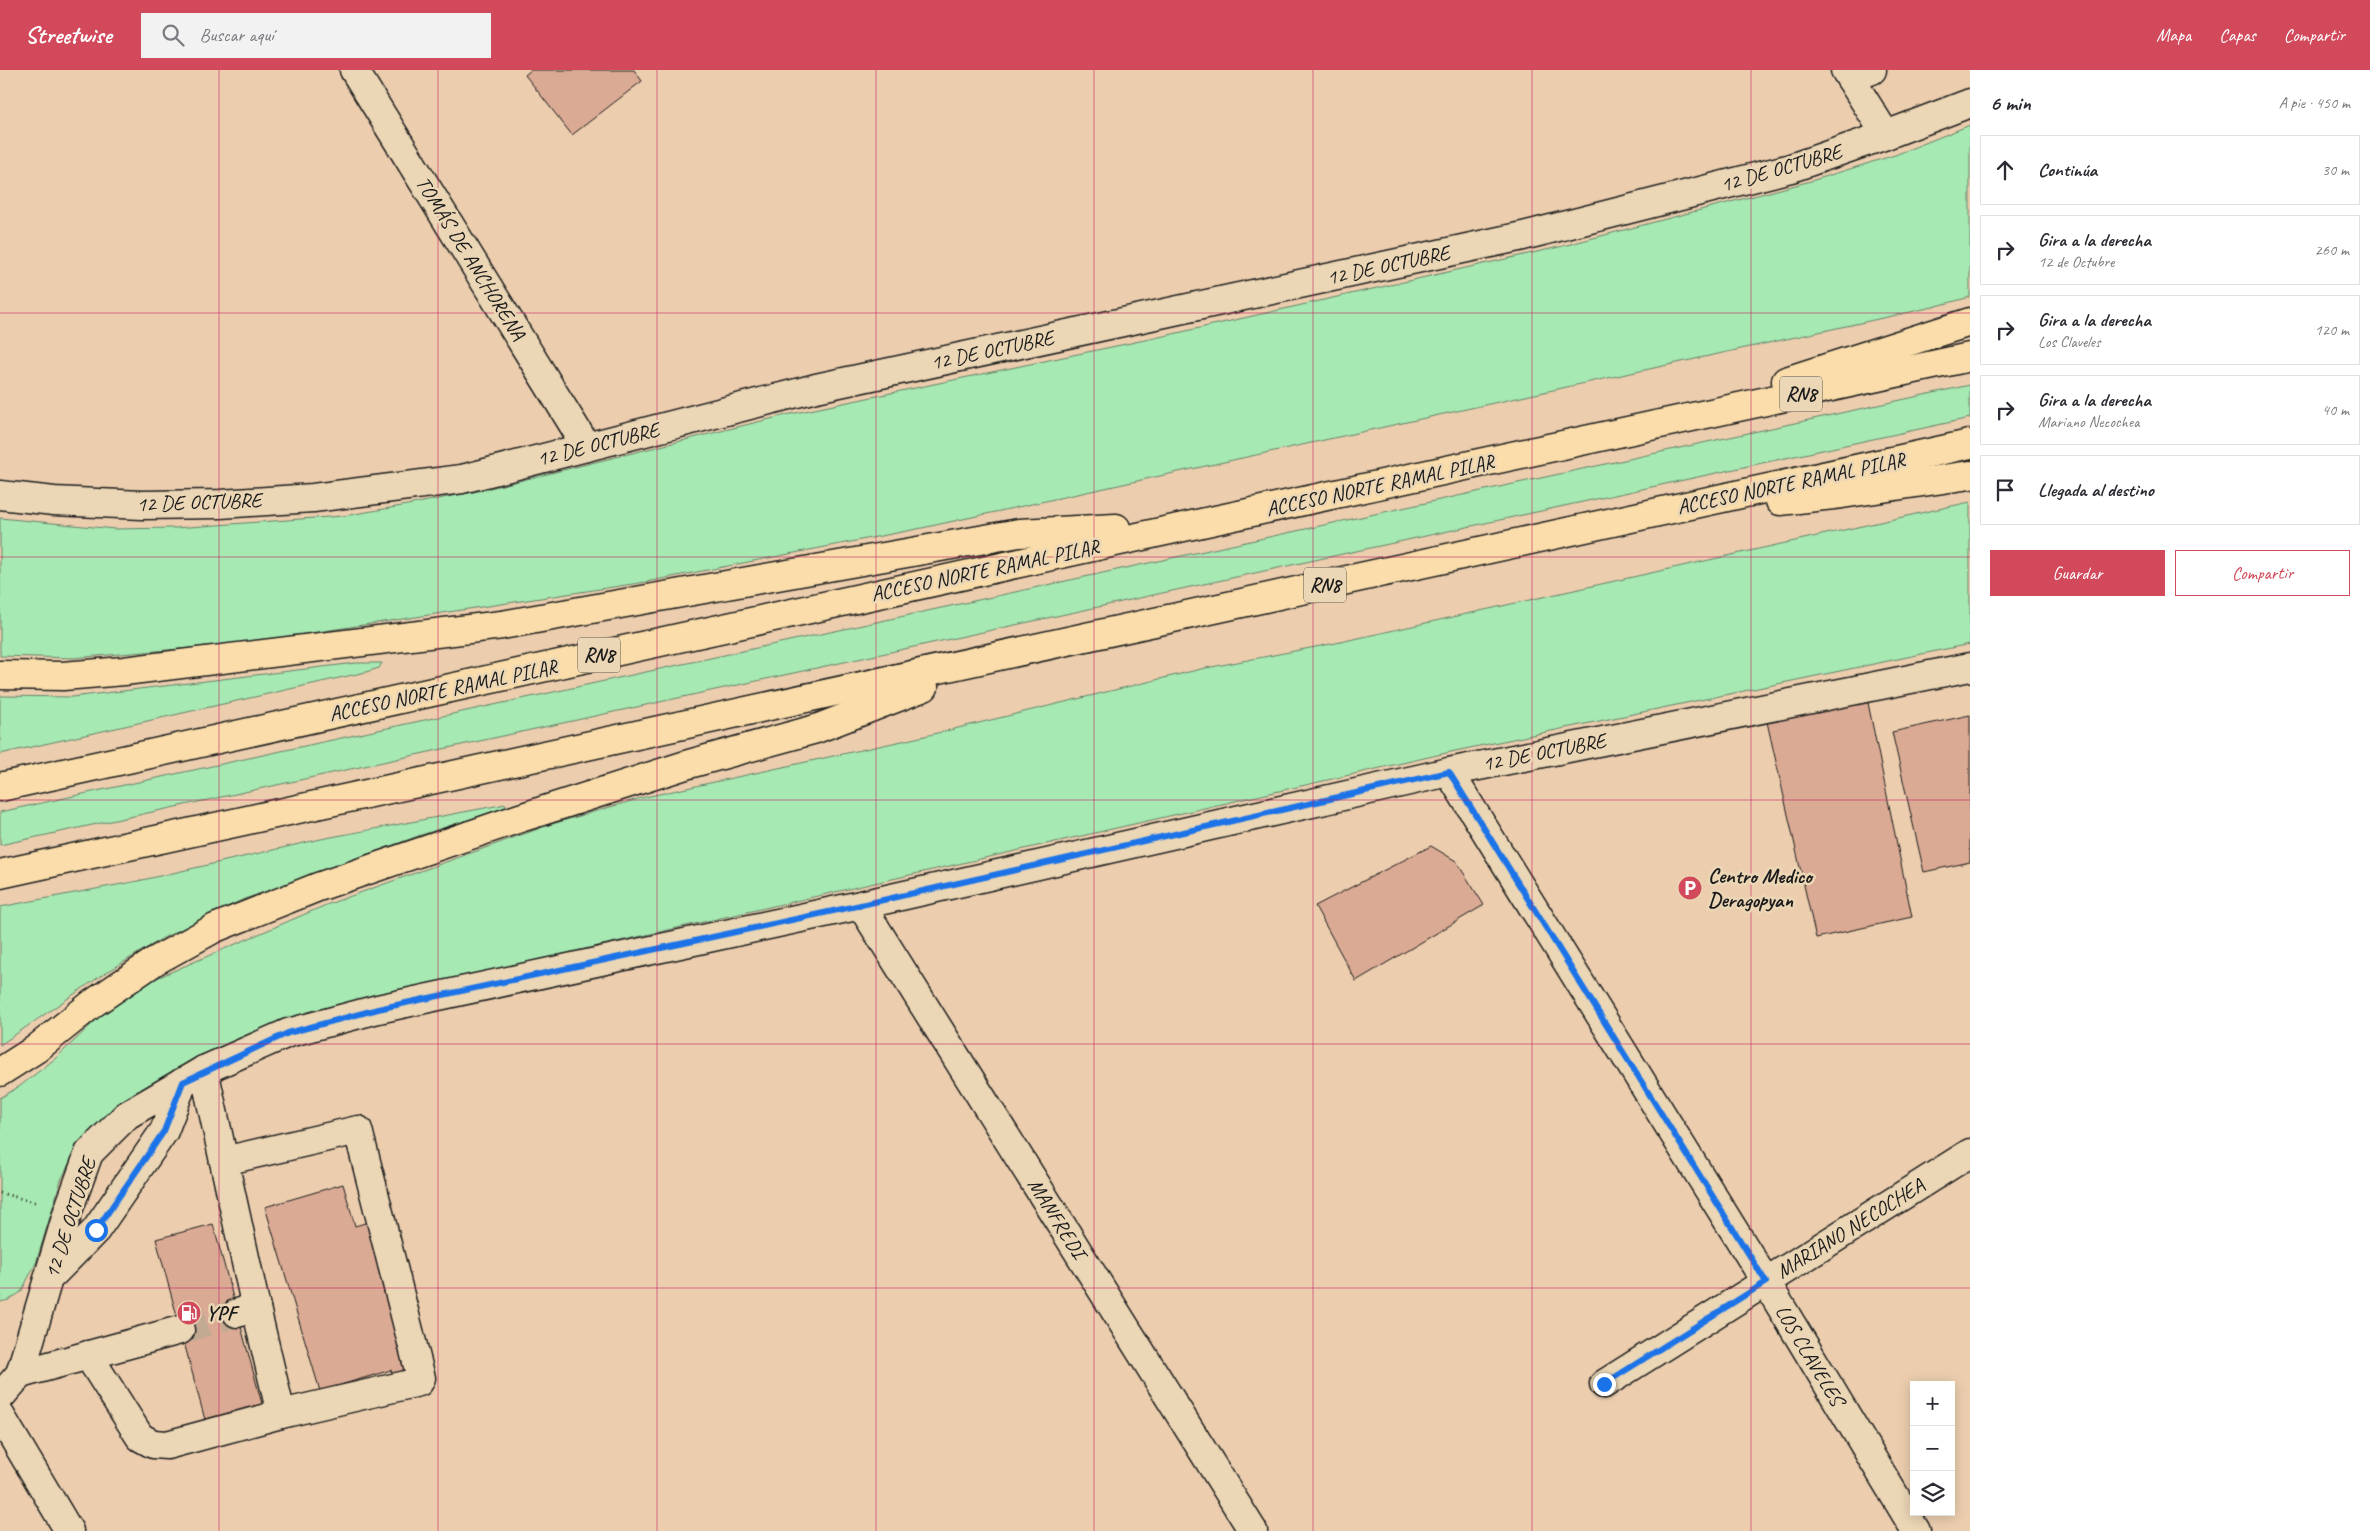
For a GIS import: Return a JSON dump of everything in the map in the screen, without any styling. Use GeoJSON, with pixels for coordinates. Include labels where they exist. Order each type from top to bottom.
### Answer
{"type":"FeatureCollection","features":[{"type":"Feature","properties":{"kind":"highway"},"geometry":{"type":"LineString","coordinates":[[1632,431],[1970,322]]}},
{"type":"Feature","properties":{"kind":"highway","name":"ACCESO NORTE RAMAL PILAR"},"geometry":{"type":"LineString","coordinates":[[0,787],[1197,524],[1970,357]]}},
{"type":"Feature","properties":{"kind":"highway","name":"ACCESO NORTE RAMAL PILAR"},"geometry":{"type":"LineString","coordinates":[[0,874],[1008,656],[1970,444]]}},
{"type":"Feature","properties":{"kind":"highway"},"geometry":{"type":"LineString","coordinates":[[1641,515],[1842,494],[1970,476]]}},
{"type":"Feature","properties":{"kind":"highway"},"geometry":{"type":"LineString","coordinates":[[0,675],[63,676],[124,670],[502,625],[1019,533],[1197,524]]}},
{"type":"Feature","properties":{"kind":"highway"},"geometry":{"type":"LineString","coordinates":[[0,1072],[36,1050],[92,1004],[155,961],[215,928],[318,887],[520,818],[689,764],[816,729],[1008,656]]}},
{"type":"Feature","properties":{"kind":"street","name":"TOMÁS DE ANCHORENA"},"geometry":{"type":"LineString","coordinates":[[354,70],[587,447]]}},
{"type":"Feature","properties":{"kind":"street"},"geometry":{"type":"LineString","coordinates":[[1856,73],[1886,135]]}},
{"type":"Feature","properties":{"kind":"street","name":"12 DE OCTUBRE"},"geometry":{"type":"LineString","coordinates":[[0,495],[54,501],[142,505],[220,504],[313,498],[462,478],[816,388],[1523,236],[1791,168],[1970,103]]}},
{"type":"Feature","properties":{"kind":"street","name":"12 DE OCTUBRE"},"geometry":{"type":"LineString","coordinates":[[0,1396],[20,1374],[68,1211],[89,1153],[127,1115],[193,1076],[288,1033],[378,1009],[861,905],[1449,772],[1970,667]]}},
{"type":"Feature","properties":{"kind":"street","name":"LOS CLAVELES"},"geometry":{"type":"LineString","coordinates":[[1449,772],[1766,1282],[1916,1531]]}},
{"type":"Feature","properties":{"kind":"street","name":"MANFREDI"},"geometry":{"type":"LineString","coordinates":[[861,905],[1253,1531]]}},
{"type":"Feature","properties":{"kind":"street"},"geometry":{"type":"LineString","coordinates":[[193,1076],[224,1160],[247,1311],[281,1414]]}},
{"type":"Feature","properties":{"kind":"street"},"geometry":{"type":"LineString","coordinates":[[50,1277],[96,1230],[164,1131],[193,1076]]}},
{"type":"Feature","properties":{"kind":"street"},"geometry":{"type":"LineString","coordinates":[[88,1355],[140,1437],[152,1444],[167,1445],[281,1414],[418,1383],[421,1378],[358,1130],[224,1160]]}},
{"type":"Feature","properties":{"kind":"street","name":"MARIANO NECOCHEA"},"geometry":{"type":"LineString","coordinates":[[1604,1384],[1970,1153]]}},
{"type":"Feature","properties":{"kind":"street"},"geometry":{"type":"LineString","coordinates":[[20,1374],[180,1330]]}},
{"type":"Feature","properties":{"kind":"street"},"geometry":{"type":"LineString","coordinates":[[0,1415],[69,1531]]}},
{"type":"Feature","properties":{"kind":"path"},"geometry":{"type":"LineString","coordinates":[[0,1194],[43,1205]]}},
{"type":"Feature","properties":{"kind":"green space"},"geometry":{"type":"Polygon","coordinates":[[[1970,125],[1970,297],[1933,307],[922,528],[646,582],[238,644],[73,658],[0,656],[0,518],[115,529],[175,528],[343,516],[474,492],[786,415],[1164,336],[1559,247],[1811,181],[1895,155],[1970,125]]]}},
{"type":"Feature","properties":{"kind":"green space"},"geometry":{"type":"Polygon","coordinates":[[[1970,385],[1970,418],[0,845],[0,812],[1970,385]]]}},
{"type":"Feature","properties":{"kind":"green space"},"geometry":{"type":"Polygon","coordinates":[[[1970,502],[1970,644],[1455,751],[356,1001],[74,1154],[61,1180],[36,1263],[21,1292],[9,1300],[0,1302],[0,1098],[20,1086],[56,1058],[112,1005],[150,981],[326,905],[549,825],[641,798],[925,736],[1201,669],[1336,643],[1970,502]]]}},
{"type":"Feature","properties":{"kind":"green space"},"geometry":{"type":"Polygon","coordinates":[[[356,663],[382,663],[379,668],[366,672],[0,754],[0,696],[72,697],[356,663]]]}},
{"type":"Feature","properties":{"kind":"green space"},"geometry":{"type":"Polygon","coordinates":[[[506,804],[505,808],[421,835],[242,900],[163,938],[99,977],[0,1045],[0,907],[138,881],[321,839],[506,804]]]}},
{"type":"Feature","properties":{"kind":"building"},"geometry":{"type":"Polygon","coordinates":[[[531,70],[634,70],[642,81],[572,135],[525,75],[531,70]]]}},
{"type":"Feature","properties":{"kind":"building"},"geometry":{"type":"Polygon","coordinates":[[[1867,698],[1912,917],[1816,938],[1767,722],[1867,698]]]}},
{"type":"Feature","properties":{"kind":"building"},"geometry":{"type":"Polygon","coordinates":[[[1970,715],[1970,862],[1924,872],[1892,732],[1970,715]]]}},
{"type":"Feature","properties":{"kind":"building"},"geometry":{"type":"Polygon","coordinates":[[[1431,846],[1456,861],[1484,905],[1356,981],[1315,906],[1431,846]]]}},
{"type":"Feature","properties":{"kind":"building"},"geometry":{"type":"Polygon","coordinates":[[[343,1184],[355,1226],[372,1221],[417,1379],[395,1385],[391,1370],[320,1391],[265,1207],[343,1184]]]}},
{"type":"Feature","properties":{"kind":"building"},"geometry":{"type":"Polygon","coordinates":[[[213,1224],[265,1415],[208,1431],[156,1239],[213,1224]]]}},
{"type":"Feature","properties":{"kind":"tunnel"},"geometry":{"type":"LineString","coordinates":[[180,1330],[237,1313]]}},
{"type":"Feature","properties":{"kind":"place","name":"Centro Medico Deragopyan"},"geometry":{"type":"Point","coordinates":[1690,888]}},
{"type":"Feature","properties":{"kind":"place","name":"YPF"},"geometry":{"type":"Point","coordinates":[189,1313]}},
{"type":"Feature","properties":{"kind":"route"},"geometry":{"type":"LineString","coordinates":[[96,1230],[164,1131],[183,1082],[204,1070],[288,1033],[378,1009],[861,905],[1449,772],[1766,1282],[1604,1384]]}}]}
